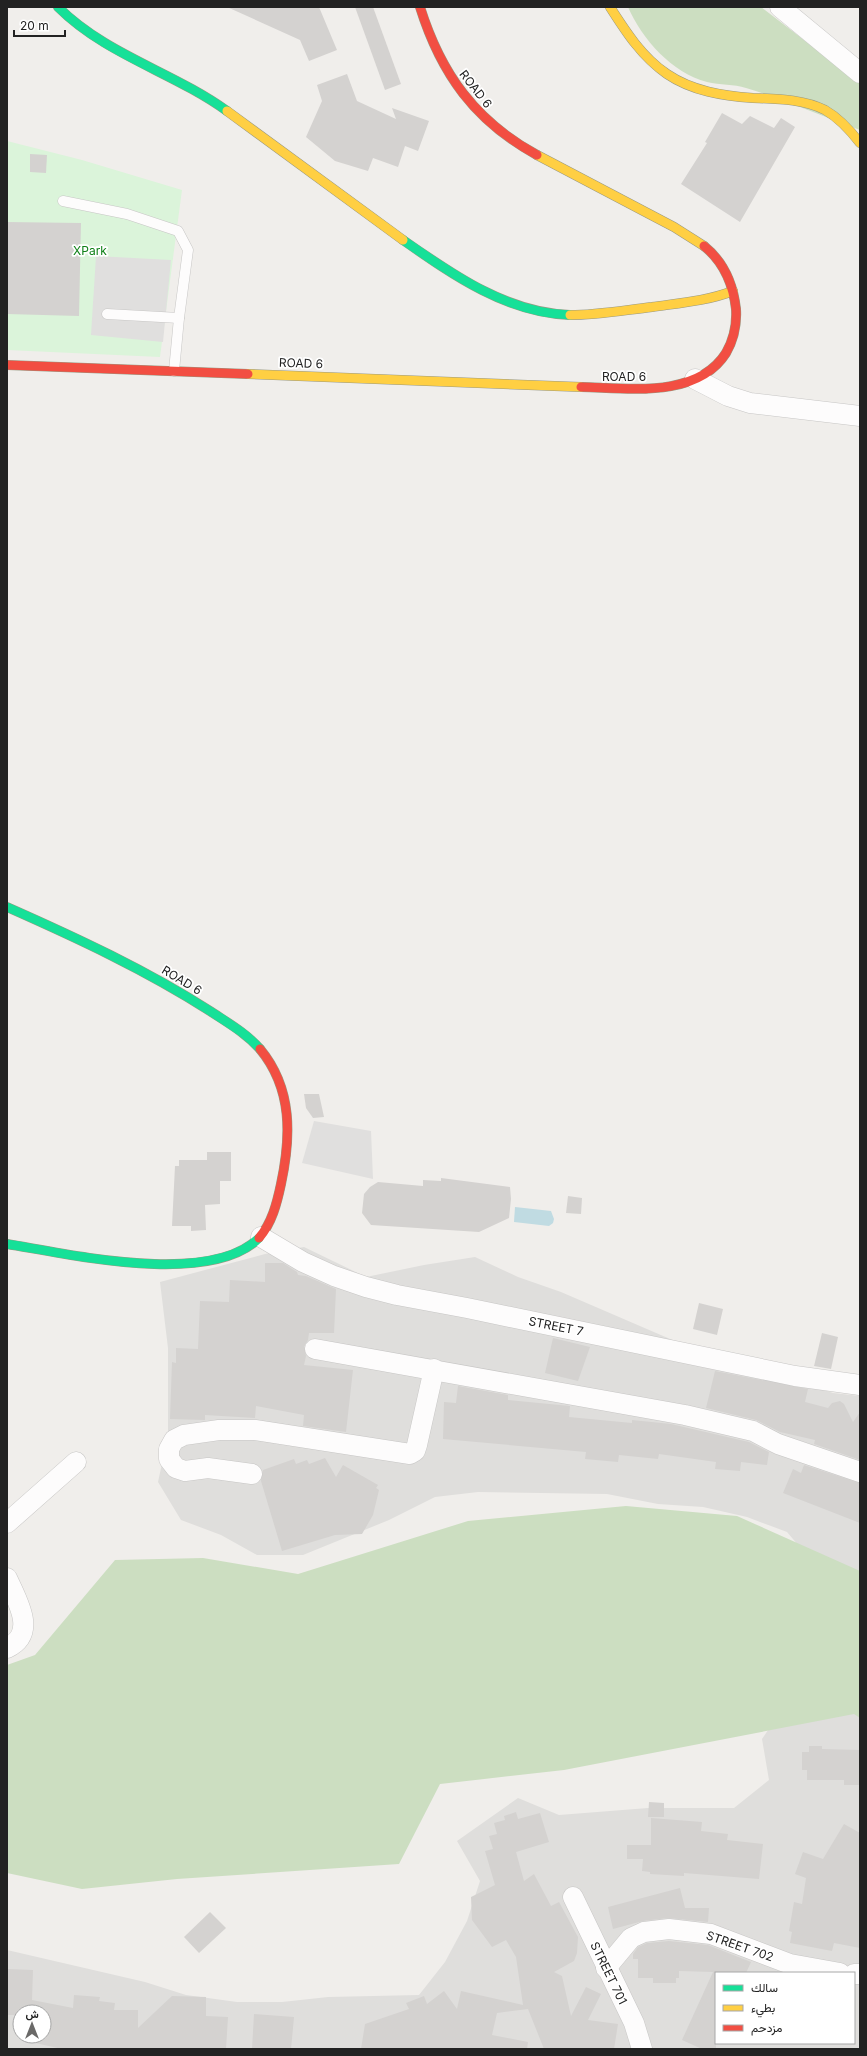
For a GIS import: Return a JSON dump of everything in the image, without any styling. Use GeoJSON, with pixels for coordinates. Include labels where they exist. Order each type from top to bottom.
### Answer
{"type":"FeatureCollection","features":[{"type":"Feature","properties":{"kind":"street"},"geometry":{"type":"LineString","coordinates":[[58,7],[78,25],[128,58],[212,100],[309,174],[440,265],[507,300],[532,310],[550,314],[600,313],[721,296],[734,291]]}},
{"type":"Feature","properties":{"kind":"street","name":"ROAD 6"},"geometry":{"type":"LineString","coordinates":[[7,366],[616,388],[672,385],[695,379],[706,374],[726,355],[736,328],[734,291],[728,274],[718,258],[691,236],[539,157],[512,140],[488,122],[469,102],[447,71],[434,48],[420,7]]}},
{"type":"Feature","properties":{"kind":"street"},"geometry":{"type":"LineString","coordinates":[[610,7],[630,38],[642,53],[667,74],[703,91],[744,97],[804,102],[831,114],[849,129],[860,143]]}},
{"type":"Feature","properties":{"kind":"street"},"geometry":{"type":"LineString","coordinates":[[780,7],[860,73]]}},
{"type":"Feature","properties":{"kind":"street"},"geometry":{"type":"LineString","coordinates":[[695,379],[728,396],[744,401],[860,416]]}},
{"type":"Feature","properties":{"kind":"street","name":"ROAD 6"},"geometry":{"type":"LineString","coordinates":[[7,907],[57,928],[126,961],[174,988],[248,1037],[267,1057],[283,1087],[288,1127],[286,1155],[280,1188],[271,1217],[261,1237]]}},
{"type":"Feature","properties":{"kind":"street"},"geometry":{"type":"LineString","coordinates":[[7,1244],[104,1261],[170,1264],[218,1258],[236,1254],[247,1249],[261,1237]]}},
{"type":"Feature","properties":{"kind":"street","name":"STREET 7"},"geometry":{"type":"LineString","coordinates":[[261,1237],[302,1262],[334,1276],[366,1287],[397,1295],[483,1311],[795,1376],[860,1385]]}},
{"type":"Feature","properties":{"kind":"street"},"geometry":{"type":"LineString","coordinates":[[315,1349],[686,1415],[753,1431],[801,1452],[860,1472]]}},
{"type":"Feature","properties":{"kind":"street"},"geometry":{"type":"LineString","coordinates":[[252,1474],[208,1468],[185,1471],[176,1468],[169,1459],[169,1448],[174,1440],[184,1436],[219,1430],[255,1430],[410,1454],[415,1451],[417,1445],[434,1369]]}},
{"type":"Feature","properties":{"kind":"street"},"geometry":{"type":"LineString","coordinates":[[7,1523],[76,1462]]}},
{"type":"Feature","properties":{"kind":"street"},"geometry":{"type":"LineString","coordinates":[[7,1578],[23,1616],[24,1631],[16,1644],[7,1648]]}},
{"type":"Feature","properties":{"kind":"street","name":"STREET 701"},"geometry":{"type":"LineString","coordinates":[[573,1897],[606,1968],[634,2023],[642,2049]]}},
{"type":"Feature","properties":{"kind":"street","name":"STREET 702"},"geometry":{"type":"LineString","coordinates":[[606,1968],[631,1938],[644,1932],[669,1929],[711,1934],[790,1964],[834,1972]]}},
{"type":"Feature","properties":{"kind":"lane"},"geometry":{"type":"LineString","coordinates":[[63,201],[126,214],[178,231],[188,250],[174,371]]}},
{"type":"Feature","properties":{"kind":"lane"},"geometry":{"type":"LineString","coordinates":[[107,314],[179,318]]}},
{"type":"Feature","properties":{"kind":"shaded area"},"geometry":{"type":"Polygon","coordinates":[[[96,256],[171,260],[163,342],[91,335],[96,256]]]}},
{"type":"Feature","properties":{"kind":"shaded area"},"geometry":{"type":"Polygon","coordinates":[[[314,1121],[371,1131],[373,1179],[302,1163],[314,1121]]]}},
{"type":"Feature","properties":{"kind":"shaded area"},"geometry":{"type":"Polygon","coordinates":[[[304,1247],[366,1277],[424,1265],[475,1257],[518,1277],[561,1292],[691,1348],[833,1393],[860,1396],[860,1587],[815,1565],[787,1532],[747,1517],[703,1507],[658,1504],[607,1494],[478,1492],[435,1497],[389,1520],[303,1555],[257,1555],[221,1535],[181,1520],[158,1482],[168,1436],[168,1348],[160,1282],[265,1254],[304,1247]]]}},
{"type":"Feature","properties":{"kind":"shaded area"},"geometry":{"type":"Polygon","coordinates":[[[787,1702],[838,1702],[860,1716],[860,2049],[7,2049],[7,1950],[145,1982],[186,1995],[237,2002],[282,2002],[328,1997],[419,1995],[445,1962],[467,1921],[480,1881],[457,1841],[518,1798],[559,1815],[648,1808],[734,1808],[769,1780],[762,1739],[787,1702]]]}},
{"type":"Feature","properties":{"kind":"green space"},"geometry":{"type":"Polygon","coordinates":[[[628,7],[761,7],[860,83],[860,130],[746,88],[717,84],[694,78],[670,63],[660,53],[641,31],[628,7]]]}},
{"type":"Feature","properties":{"kind":"green space","name":"XPark"},"geometry":{"type":"Polygon","coordinates":[[[7,141],[82,160],[182,190],[160,357],[7,350],[7,141]]]}},
{"type":"Feature","properties":{"kind":"green space"},"geometry":{"type":"Polygon","coordinates":[[[626,1506],[737,1516],[860,1571],[860,1718],[854,1714],[564,1770],[440,1784],[399,1864],[177,1879],[82,1889],[7,1873],[7,1665],[35,1655],[115,1560],[203,1558],[298,1574],[468,1521],[626,1506]]]}},
{"type":"Feature","properties":{"kind":"water"},"geometry":{"type":"Polygon","coordinates":[[[515,1207],[551,1211],[554,1219],[553,1223],[549,1226],[514,1222],[515,1207]]]}},
{"type":"Feature","properties":{"kind":"building"},"geometry":{"type":"Polygon","coordinates":[[[227,7],[319,7],[337,50],[309,61],[300,40],[227,7]]]}},
{"type":"Feature","properties":{"kind":"building"},"geometry":{"type":"Polygon","coordinates":[[[355,7],[373,7],[401,84],[385,90],[355,7]]]}},
{"type":"Feature","properties":{"kind":"building"},"geometry":{"type":"Polygon","coordinates":[[[347,74],[357,101],[396,119],[392,108],[429,121],[418,151],[405,146],[398,167],[373,158],[368,171],[335,161],[306,137],[322,101],[317,85],[347,74]]]}},
{"type":"Feature","properties":{"kind":"building"},"geometry":{"type":"Polygon","coordinates":[[[722,113],[742,124],[750,116],[774,128],[781,118],[795,127],[740,222],[681,184],[707,143],[705,142],[722,113]]]}},
{"type":"Feature","properties":{"kind":"building"},"geometry":{"type":"Polygon","coordinates":[[[30,154],[47,155],[46,173],[30,172],[30,154]]]}},
{"type":"Feature","properties":{"kind":"building"},"geometry":{"type":"Polygon","coordinates":[[[7,222],[81,223],[79,316],[7,314],[7,222]]]}},
{"type":"Feature","properties":{"kind":"building"},"geometry":{"type":"Polygon","coordinates":[[[304,1094],[319,1094],[324,1117],[313,1118],[306,1108],[304,1094]]]}},
{"type":"Feature","properties":{"kind":"building"},"geometry":{"type":"Polygon","coordinates":[[[207,1152],[231,1152],[231,1181],[220,1181],[220,1204],[205,1205],[206,1230],[191,1231],[191,1226],[172,1226],[175,1166],[179,1166],[179,1160],[207,1160],[207,1152]]]}},
{"type":"Feature","properties":{"kind":"building"},"geometry":{"type":"Polygon","coordinates":[[[441,1178],[510,1187],[511,1199],[509,1218],[479,1232],[371,1225],[362,1213],[364,1194],[370,1187],[378,1182],[423,1186],[423,1180],[441,1181],[441,1178]]]}},
{"type":"Feature","properties":{"kind":"building"},"geometry":{"type":"Polygon","coordinates":[[[568,1196],[582,1198],[581,1214],[566,1213],[568,1196]]]}},
{"type":"Feature","properties":{"kind":"building"},"geometry":{"type":"Polygon","coordinates":[[[265,1263],[283,1263],[297,1272],[298,1275],[306,1276],[336,1289],[334,1333],[309,1333],[308,1340],[304,1347],[306,1356],[304,1365],[353,1370],[346,1432],[303,1426],[304,1415],[256,1406],[255,1418],[205,1415],[205,1420],[170,1419],[172,1362],[176,1363],[176,1348],[198,1349],[200,1301],[229,1302],[230,1280],[265,1282],[265,1263]]]}},
{"type":"Feature","properties":{"kind":"building"},"geometry":{"type":"Polygon","coordinates":[[[699,1303],[723,1309],[717,1335],[693,1329],[699,1303]]]}},
{"type":"Feature","properties":{"kind":"building"},"geometry":{"type":"Polygon","coordinates":[[[822,1333],[838,1337],[831,1369],[814,1366],[822,1333]]]}},
{"type":"Feature","properties":{"kind":"building"},"geometry":{"type":"Polygon","coordinates":[[[553,1338],[590,1347],[578,1381],[545,1373],[553,1338]]]}},
{"type":"Feature","properties":{"kind":"building"},"geometry":{"type":"Polygon","coordinates":[[[715,1371],[808,1389],[805,1402],[828,1408],[832,1403],[840,1401],[844,1404],[853,1422],[860,1412],[860,1460],[814,1444],[815,1440],[780,1432],[756,1420],[706,1408],[715,1371]]]}},
{"type":"Feature","properties":{"kind":"building"},"geometry":{"type":"Polygon","coordinates":[[[458,1386],[508,1395],[508,1400],[570,1406],[569,1417],[632,1423],[632,1420],[671,1424],[749,1442],[769,1452],[767,1465],[741,1462],[740,1471],[715,1469],[716,1462],[659,1454],[658,1459],[619,1455],[618,1462],[585,1459],[586,1452],[443,1439],[444,1402],[456,1403],[458,1386]]]}},
{"type":"Feature","properties":{"kind":"building"},"geometry":{"type":"Polygon","coordinates":[[[325,1458],[336,1477],[343,1465],[378,1485],[376,1488],[379,1490],[373,1515],[362,1534],[335,1535],[282,1551],[261,1481],[263,1470],[294,1459],[296,1464],[307,1460],[309,1464],[325,1458]]]}},
{"type":"Feature","properties":{"kind":"building"},"geometry":{"type":"Polygon","coordinates":[[[804,1465],[860,1483],[860,1523],[783,1493],[793,1469],[801,1473],[804,1465]]]}},
{"type":"Feature","properties":{"kind":"building"},"geometry":{"type":"Polygon","coordinates":[[[809,1746],[822,1746],[822,1749],[860,1750],[860,1785],[844,1785],[844,1780],[807,1780],[807,1770],[802,1770],[802,1752],[809,1752],[809,1746]]]}},
{"type":"Feature","properties":{"kind":"building"},"geometry":{"type":"Polygon","coordinates":[[[649,1802],[664,1803],[664,1817],[648,1817],[649,1802]]]}},
{"type":"Feature","properties":{"kind":"building"},"geometry":{"type":"Polygon","coordinates":[[[516,1812],[518,1819],[540,1813],[549,1842],[516,1852],[524,1881],[534,1874],[551,1906],[559,1902],[578,1937],[577,1953],[574,1961],[554,1972],[562,1976],[571,2016],[586,1987],[601,1994],[588,2020],[618,2024],[614,2049],[544,2049],[528,2009],[497,2013],[492,2035],[528,2042],[527,2049],[361,2049],[365,2024],[409,2009],[406,2003],[424,1996],[427,2004],[444,1991],[457,2009],[461,1991],[523,2005],[516,1957],[506,1940],[492,1947],[472,1920],[471,1897],[495,1885],[485,1851],[493,1849],[489,1836],[497,1834],[494,1823],[505,1820],[504,1816],[516,1812]]]}},
{"type":"Feature","properties":{"kind":"building"},"geometry":{"type":"Polygon","coordinates":[[[651,1818],[702,1822],[701,1831],[728,1834],[727,1840],[763,1844],[759,1879],[684,1873],[684,1876],[650,1874],[650,1872],[642,1871],[643,1859],[627,1859],[627,1845],[651,1845],[651,1818]]]}},
{"type":"Feature","properties":{"kind":"building"},"geometry":{"type":"Polygon","coordinates":[[[844,1824],[860,1833],[860,1948],[834,1943],[832,1951],[790,1943],[792,1932],[789,1931],[794,1902],[802,1904],[806,1878],[795,1874],[803,1852],[823,1859],[844,1824]]]}},
{"type":"Feature","properties":{"kind":"building"},"geometry":{"type":"Polygon","coordinates":[[[680,1888],[685,1908],[709,1908],[708,1922],[668,1918],[643,1921],[613,1929],[608,1907],[680,1888]]]}},
{"type":"Feature","properties":{"kind":"building"},"geometry":{"type":"Polygon","coordinates":[[[210,1912],[226,1928],[199,1953],[184,1937],[210,1912]]]}},
{"type":"Feature","properties":{"kind":"building"},"geometry":{"type":"Polygon","coordinates":[[[669,1941],[708,1945],[751,1962],[746,1972],[715,1972],[716,2049],[702,2049],[682,2040],[713,1972],[679,1971],[679,1978],[676,1978],[676,1983],[653,1983],[653,1978],[638,1978],[638,1959],[633,1959],[633,1954],[638,1947],[647,1943],[669,1941]]]}},
{"type":"Feature","properties":{"kind":"building"},"geometry":{"type":"Polygon","coordinates":[[[8,1969],[33,1970],[32,2000],[73,2008],[74,1995],[100,1997],[99,2001],[115,2003],[114,2010],[138,2010],[138,2028],[172,1996],[206,1997],[206,2016],[228,2017],[226,2049],[62,2049],[40,2044],[52,2044],[52,2004],[12,2004],[12,2015],[7,2015],[8,1969]]]}},
{"type":"Feature","properties":{"kind":"building"},"geometry":{"type":"Polygon","coordinates":[[[254,2014],[294,2017],[291,2049],[252,2049],[254,2014]]]}},
{"type":"Feature","properties":{"kind":"traffic: fast"},"geometry":{"type":"LineString","coordinates":[[58,7],[77,24],[118,51],[185,85],[227,111]]}},
{"type":"Feature","properties":{"kind":"traffic: fast"},"geometry":{"type":"LineString","coordinates":[[403,240],[461,279],[503,300],[547,313],[570,315]]}},
{"type":"Feature","properties":{"kind":"traffic: fast"},"geometry":{"type":"LineString","coordinates":[[7,907],[136,968],[186,996],[243,1033],[260,1049]]}},
{"type":"Feature","properties":{"kind":"traffic: fast"},"geometry":{"type":"LineString","coordinates":[[7,1244],[101,1259],[138,1263],[174,1264],[208,1261],[237,1253],[259,1238]]}},
{"type":"Feature","properties":{"kind":"traffic: slow"},"geometry":{"type":"LineString","coordinates":[[610,7],[628,35],[642,52],[658,67],[677,80],[708,92],[742,97],[790,100],[817,106],[830,113],[840,121],[860,143]]}},
{"type":"Feature","properties":{"kind":"traffic: slow"},"geometry":{"type":"LineString","coordinates":[[227,111],[403,240]]}},
{"type":"Feature","properties":{"kind":"traffic: slow"},"geometry":{"type":"LineString","coordinates":[[537,155],[674,227],[704,246]]}},
{"type":"Feature","properties":{"kind":"traffic: slow"},"geometry":{"type":"LineString","coordinates":[[570,315],[601,313],[683,303],[733,291]]}},
{"type":"Feature","properties":{"kind":"traffic: slow"},"geometry":{"type":"LineString","coordinates":[[248,374],[581,387]]}},
{"type":"Feature","properties":{"kind":"traffic: jam"},"geometry":{"type":"LineString","coordinates":[[420,7],[438,54],[463,93],[478,111],[496,127],[515,142],[537,155]]}},
{"type":"Feature","properties":{"kind":"traffic: jam"},"geometry":{"type":"LineString","coordinates":[[581,387],[619,389],[660,388],[680,384],[698,378],[713,368],[726,353],[733,337],[736,321],[736,309],[733,290],[722,266],[704,246]]}},
{"type":"Feature","properties":{"kind":"traffic: jam"},"geometry":{"type":"LineString","coordinates":[[7,365],[248,374]]}},
{"type":"Feature","properties":{"kind":"traffic: jam"},"geometry":{"type":"LineString","coordinates":[[259,1238],[271,1219],[278,1198],[287,1149],[287,1114],[284,1097],[279,1080],[271,1064],[260,1049]]}}]}
